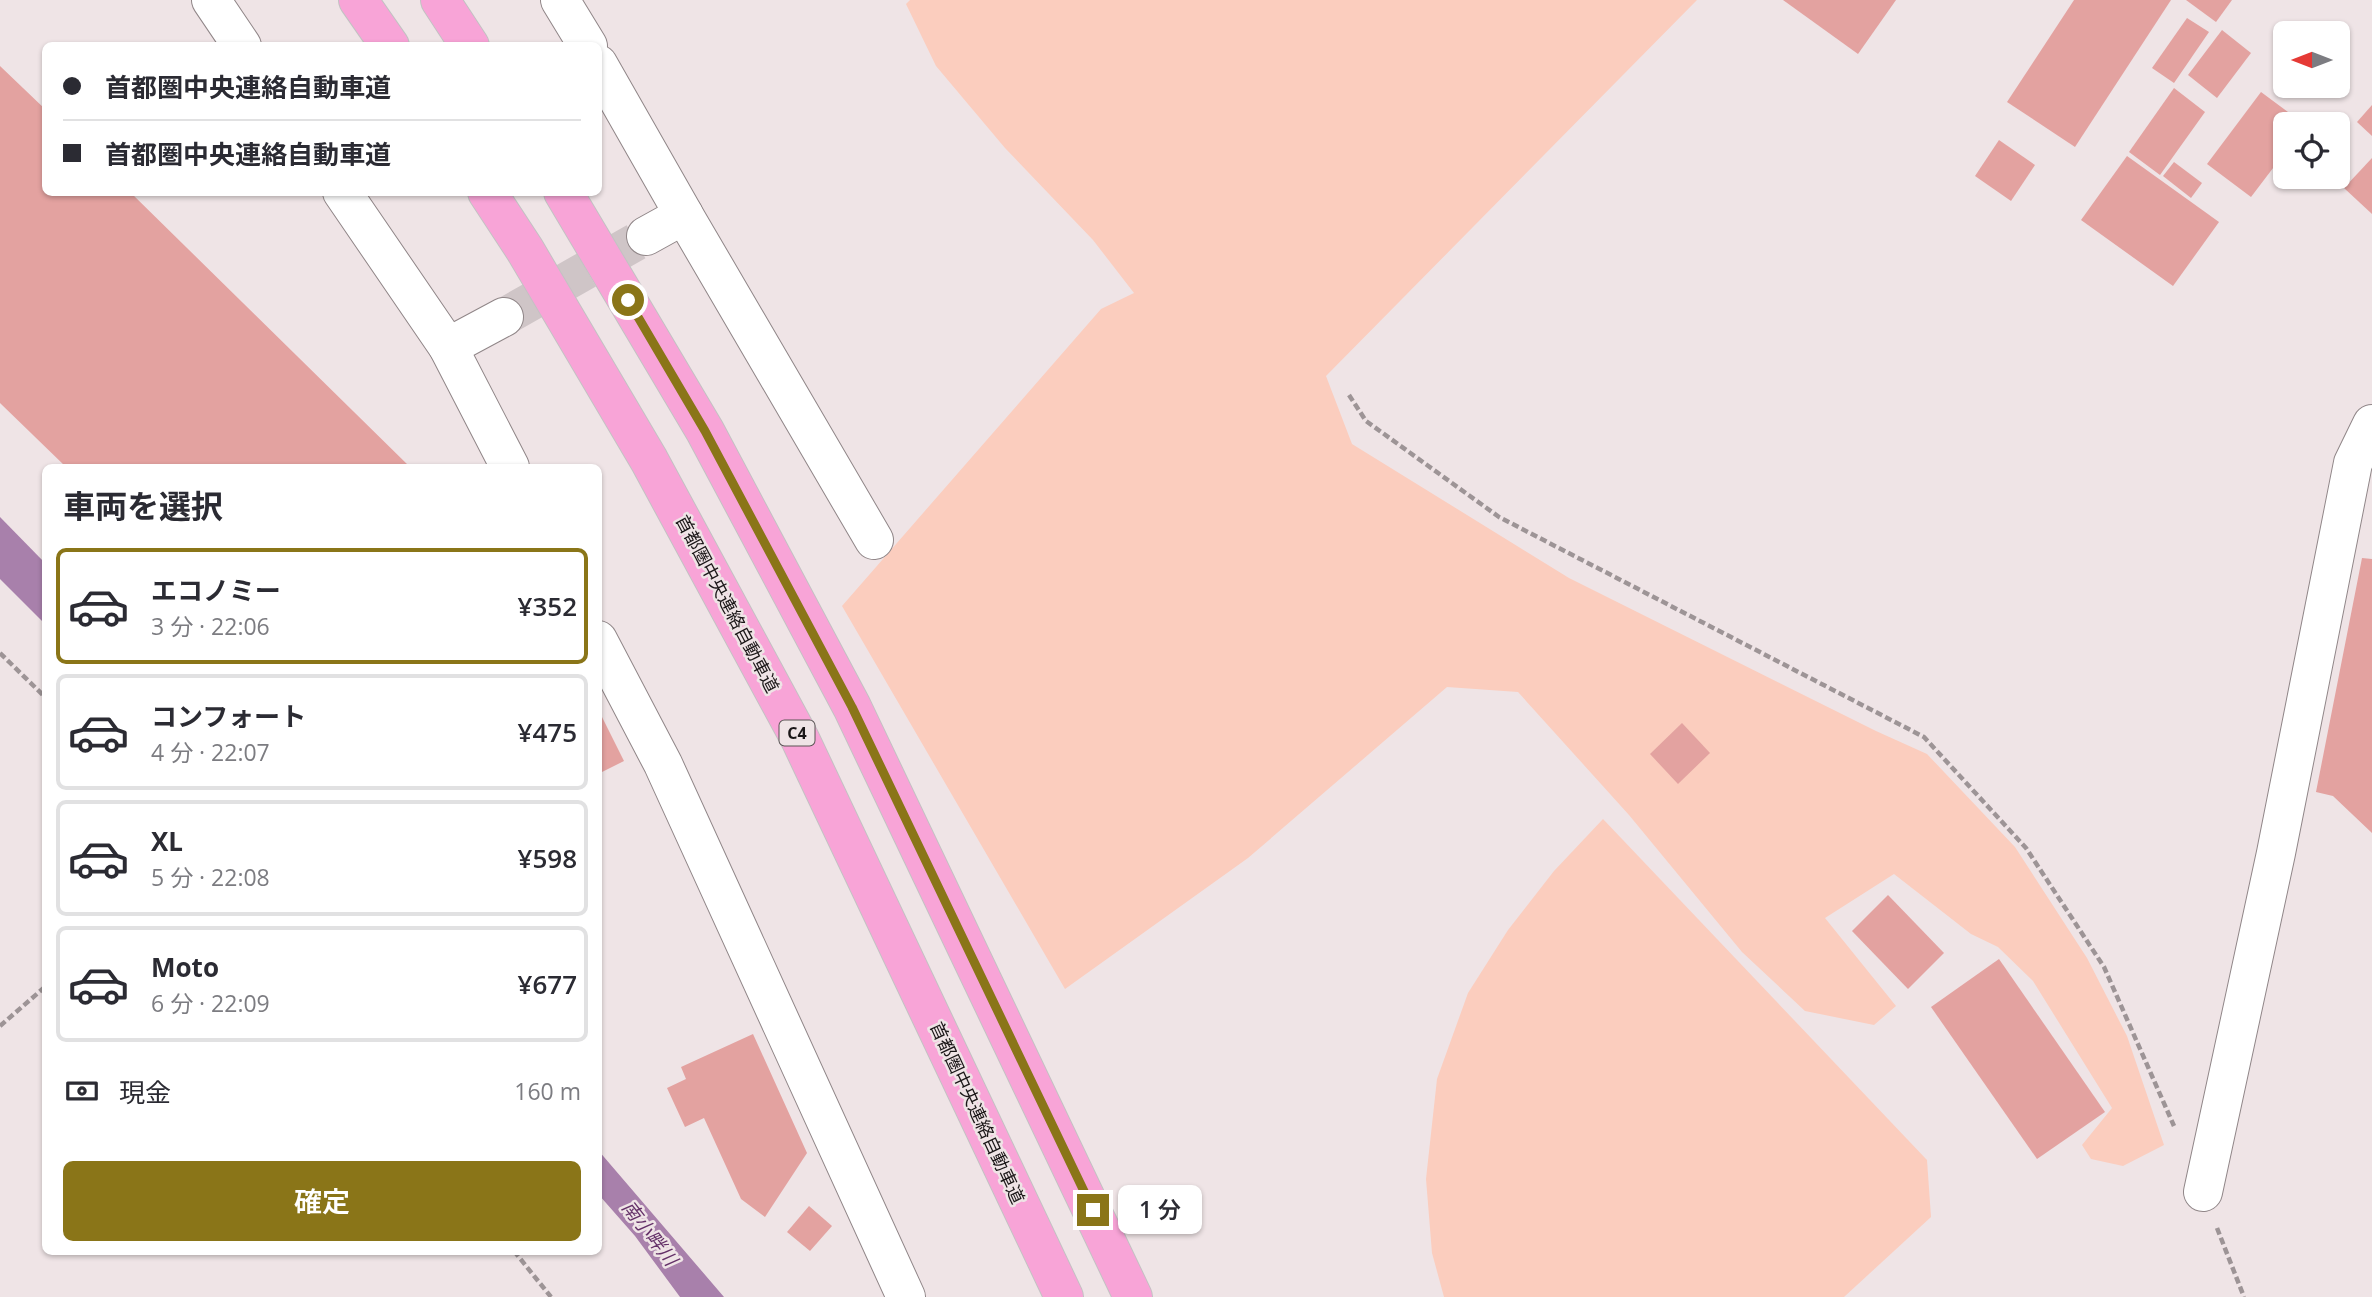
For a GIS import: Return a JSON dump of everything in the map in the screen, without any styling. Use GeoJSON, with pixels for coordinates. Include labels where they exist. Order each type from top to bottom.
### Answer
{"type":"FeatureCollection","features":[{"type":"Feature","properties":{"kind":"highway"},"geometry":{"type":"LineString","coordinates":[[358,0],[387,42]]}},
{"type":"Feature","properties":{"kind":"highway"},"geometry":{"type":"LineString","coordinates":[[440,0],[467,42]]}},
{"type":"Feature","properties":{"kind":"highway","name":"首都圏中央連絡自動車道"},"geometry":{"type":"LineString","coordinates":[[490,196],[525,250],[649,460],[800,739],[1064,1297]]}},
{"type":"Feature","properties":{"kind":"highway"},"geometry":{"type":"LineString","coordinates":[[566,196],[705,431],[852,707],[1133,1297]]}},
{"type":"Feature","properties":{"kind":"street"},"geometry":{"type":"LineString","coordinates":[[211,0],[239,42]]}},
{"type":"Feature","properties":{"kind":"street"},"geometry":{"type":"LineString","coordinates":[[560,0],[586,42]]}},
{"type":"Feature","properties":{"kind":"street"},"geometry":{"type":"LineString","coordinates":[[602,71],[874,540]]}},
{"type":"Feature","properties":{"kind":"street"},"geometry":{"type":"LineString","coordinates":[[345,196],[447,347],[507,464]]}},
{"type":"Feature","properties":{"kind":"street"},"geometry":{"type":"LineString","coordinates":[[646,236],[684,215]]}},
{"type":"Feature","properties":{"kind":"street"},"geometry":{"type":"LineString","coordinates":[[447,347],[504,317]]}},
{"type":"Feature","properties":{"kind":"street"},"geometry":{"type":"LineString","coordinates":[[2203,1192],[2276,853],[2353,463],[2372,424]]}},
{"type":"Feature","properties":{"kind":"street"},"geometry":{"type":"LineString","coordinates":[[602,648],[663,764],[906,1297]]}},
{"type":"Feature","properties":{"kind":"path"},"geometry":{"type":"LineString","coordinates":[[1349,395],[1366,421],[1499,516],[1924,737],[2026,848],[2104,967],[2175,1129]]}},
{"type":"Feature","properties":{"kind":"path"},"geometry":{"type":"LineString","coordinates":[[0,653],[42,694]]}},
{"type":"Feature","properties":{"kind":"path"},"geometry":{"type":"LineString","coordinates":[[0,1026],[42,989]]}},
{"type":"Feature","properties":{"kind":"path"},"geometry":{"type":"LineString","coordinates":[[2203,1192],[2244,1297]]}},
{"type":"Feature","properties":{"kind":"path"},"geometry":{"type":"LineString","coordinates":[[517,1255],[551,1297]]}},
{"type":"Feature","properties":{"kind":"shaded area"},"geometry":{"type":"Polygon","coordinates":[[[910,0],[1697,0],[1326,376],[1352,444],[1569,578],[1927,754],[2015,847],[2087,958],[2127,1036],[2164,1145],[2123,1166],[2091,1159],[2082,1145],[2112,1108],[2033,981],[1998,947],[1971,934],[1894,874],[1825,918],[1896,1006],[1874,1025],[1805,1011],[1742,952],[1629,815],[1518,692],[1447,687],[1248,858],[1065,989],[842,606],[1101,309],[1134,293],[1093,240],[1005,148],[936,66],[906,4],[910,0]]]}},
{"type":"Feature","properties":{"kind":"shaded area"},"geometry":{"type":"Polygon","coordinates":[[[1603,819],[1927,1160],[1931,1217],[1844,1297],[1444,1297],[1432,1253],[1426,1179],[1437,1079],[1468,993],[1508,930],[1554,871],[1603,819]]]}},
{"type":"Feature","properties":{"kind":"water"},"geometry":{"type":"Polygon","coordinates":[[[0,517],[42,560],[42,621],[0,579],[0,517]]]}},
{"type":"Feature","properties":{"kind":"water","name":"南小畔川"},"geometry":{"type":"Polygon","coordinates":[[[602,1155],[724,1297],[680,1297],[635,1236],[602,1198],[602,1155]]]}},
{"type":"Feature","properties":{"kind":"building"},"geometry":{"type":"Polygon","coordinates":[[[1783,0],[1896,0],[1858,54],[1783,0]]]}},
{"type":"Feature","properties":{"kind":"building"},"geometry":{"type":"Polygon","coordinates":[[[2074,0],[2171,0],[2075,147],[2007,102],[2074,0]]]}},
{"type":"Feature","properties":{"kind":"building"},"geometry":{"type":"Polygon","coordinates":[[[2186,0],[2232,0],[2216,22],[2186,0]]]}},
{"type":"Feature","properties":{"kind":"building"},"geometry":{"type":"Polygon","coordinates":[[[2187,18],[2209,32],[2174,83],[2152,68],[2187,18]]]}},
{"type":"Feature","properties":{"kind":"building"},"geometry":{"type":"Polygon","coordinates":[[[2222,30],[2251,53],[2217,98],[2188,75],[2222,30]]]}},
{"type":"Feature","properties":{"kind":"building"},"geometry":{"type":"Polygon","coordinates":[[[0,66],[42,106],[42,196],[134,196],[407,464],[63,464],[0,403],[0,66]]]}},
{"type":"Feature","properties":{"kind":"building"},"geometry":{"type":"Polygon","coordinates":[[[2174,88],[2205,112],[2160,175],[2129,152],[2174,88]]]}},
{"type":"Feature","properties":{"kind":"building"},"geometry":{"type":"Polygon","coordinates":[[[2261,92],[2288,112],[2273,112],[2273,168],[2251,197],[2207,164],[2261,92]]]}},
{"type":"Feature","properties":{"kind":"building"},"geometry":{"type":"Polygon","coordinates":[[[2372,105],[2372,136],[2357,122],[2372,105]]]}},
{"type":"Feature","properties":{"kind":"building"},"geometry":{"type":"Polygon","coordinates":[[[1999,140],[2035,165],[2011,201],[1975,176],[1999,140]]]}},
{"type":"Feature","properties":{"kind":"building"},"geometry":{"type":"Polygon","coordinates":[[[2127,156],[2219,222],[2173,286],[2081,220],[2127,156]]]}},
{"type":"Feature","properties":{"kind":"building"},"geometry":{"type":"Polygon","coordinates":[[[2372,158],[2372,214],[2345,189],[2350,189],[2350,182],[2372,158]]]}},
{"type":"Feature","properties":{"kind":"building"},"geometry":{"type":"Polygon","coordinates":[[[2174,162],[2202,183],[2191,198],[2163,176],[2174,162]]]}},
{"type":"Feature","properties":{"kind":"building"},"geometry":{"type":"Polygon","coordinates":[[[2362,558],[2372,559],[2372,833],[2333,796],[2316,792],[2362,558]]]}},
{"type":"Feature","properties":{"kind":"building"},"geometry":{"type":"Polygon","coordinates":[[[602,717],[624,761],[602,772],[602,717]]]}},
{"type":"Feature","properties":{"kind":"building"},"geometry":{"type":"Polygon","coordinates":[[[1682,723],[1710,753],[1678,784],[1650,754],[1682,723]]]}},
{"type":"Feature","properties":{"kind":"building"},"geometry":{"type":"Polygon","coordinates":[[[1888,895],[1944,953],[1908,989],[1852,931],[1888,895]]]}},
{"type":"Feature","properties":{"kind":"building"},"geometry":{"type":"Polygon","coordinates":[[[1999,959],[2105,1112],[2037,1159],[1931,1007],[1999,959]]]}},
{"type":"Feature","properties":{"kind":"building"},"geometry":{"type":"Polygon","coordinates":[[[753,1034],[807,1153],[765,1217],[741,1199],[704,1118],[685,1127],[667,1088],[686,1079],[681,1067],[753,1034]]]}},
{"type":"Feature","properties":{"kind":"building"},"geometry":{"type":"Polygon","coordinates":[[[809,1206],[832,1226],[810,1251],[787,1232],[809,1206]]]}},
{"type":"Feature","properties":{"kind":"tunnel"},"geometry":{"type":"LineString","coordinates":[[504,317],[646,236]]}},
{"type":"Feature","properties":{"kind":"route"},"geometry":{"type":"LineString","coordinates":[[628,300],[705,431],[852,707],[1093,1210]]}}]}
